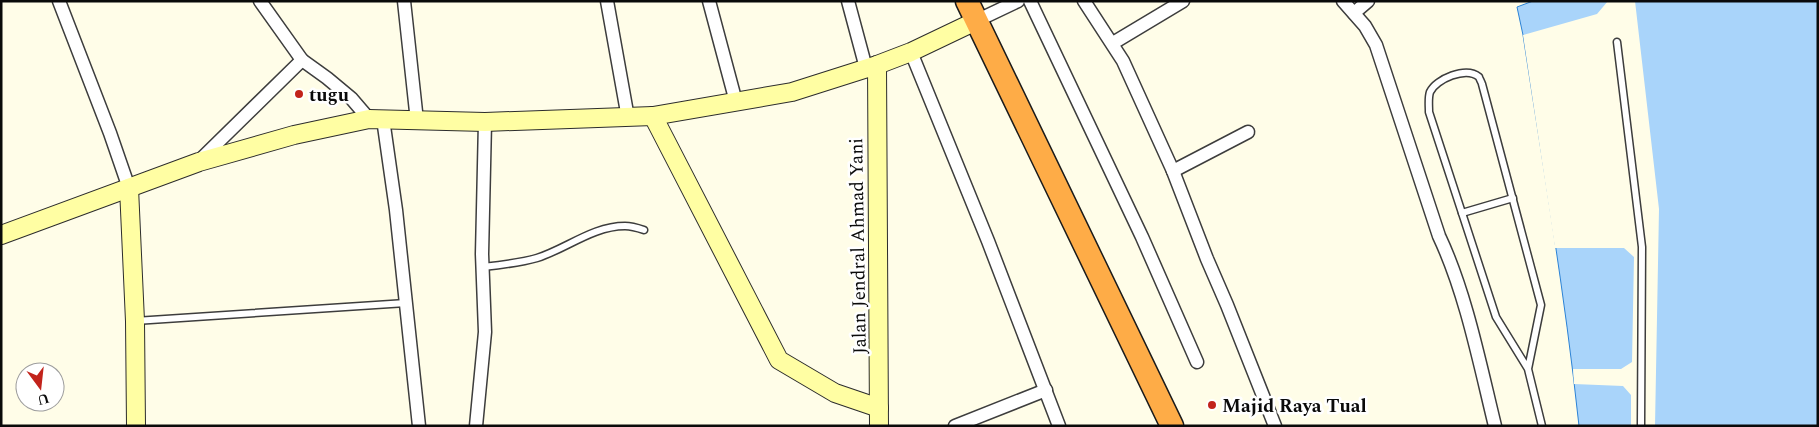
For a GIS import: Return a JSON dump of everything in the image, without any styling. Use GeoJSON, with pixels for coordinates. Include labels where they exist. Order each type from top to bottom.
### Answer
{"type":"FeatureCollection","features":[{"type":"Feature","properties":{"kind":"highway"},"geometry":{"type":"LineString","coordinates":[[972,11],[1172,426]]}},
{"type":"Feature","properties":{"kind":"street"},"geometry":{"type":"LineString","coordinates":[[59,1],[129,188],[136,321],[136,426]]}},
{"type":"Feature","properties":{"kind":"street"},"geometry":{"type":"LineString","coordinates":[[260,1],[302,60],[328,78],[376,119],[396,210],[420,426]]}},
{"type":"Feature","properties":{"kind":"street"},"geometry":{"type":"LineString","coordinates":[[404,1],[417,121]]}},
{"type":"Feature","properties":{"kind":"street"},"geometry":{"type":"LineString","coordinates":[[607,1],[628,118]]}},
{"type":"Feature","properties":{"kind":"street"},"geometry":{"type":"LineString","coordinates":[[709,1],[736,102]]}},
{"type":"Feature","properties":{"kind":"street"},"geometry":{"type":"LineString","coordinates":[[848,1],[872,67]]}},
{"type":"Feature","properties":{"kind":"street"},"geometry":{"type":"LineString","coordinates":[[1,235],[198,162],[294,135],[376,119],[485,122],[628,118],[653,116],[792,92],[872,67],[911,52],[972,11],[1018,1]]}},
{"type":"Feature","properties":{"kind":"street"},"geometry":{"type":"LineString","coordinates":[[1030,1],[1142,237],[1197,362]]}},
{"type":"Feature","properties":{"kind":"street"},"geometry":{"type":"LineString","coordinates":[[1084,1],[1123,61],[1173,171],[1276,426]]}},
{"type":"Feature","properties":{"kind":"street"},"geometry":{"type":"LineString","coordinates":[[1113,43],[1182,1]]}},
{"type":"Feature","properties":{"kind":"street"},"geometry":{"type":"LineString","coordinates":[[1343,1],[1371,34],[1376,45],[1439,236],[1448,255],[1474,341],[1495,426]]}},
{"type":"Feature","properties":{"kind":"street"},"geometry":{"type":"LineString","coordinates":[[1354,13],[1368,1]]}},
{"type":"Feature","properties":{"kind":"street"},"geometry":{"type":"LineString","coordinates":[[911,52],[1059,426]]}},
{"type":"Feature","properties":{"kind":"street"},"geometry":{"type":"LineString","coordinates":[[198,162],[302,60]]}},
{"type":"Feature","properties":{"kind":"street","name":"Jalan Jendral Ahmad Yani"},"geometry":{"type":"LineString","coordinates":[[872,67],[880,376],[879,417]]}},
{"type":"Feature","properties":{"kind":"street"},"geometry":{"type":"LineString","coordinates":[[653,116],[779,360],[879,417]]}},
{"type":"Feature","properties":{"kind":"street"},"geometry":{"type":"LineString","coordinates":[[476,426],[485,332],[483,267],[485,122]]}},
{"type":"Feature","properties":{"kind":"street"},"geometry":{"type":"LineString","coordinates":[[1173,171],[1248,132]]}},
{"type":"Feature","properties":{"kind":"street"},"geometry":{"type":"LineString","coordinates":[[955,426],[1046,390]]}},
{"type":"Feature","properties":{"kind":"lane"},"geometry":{"type":"LineString","coordinates":[[1617,42],[1642,247],[1641,426]]}},
{"type":"Feature","properties":{"kind":"lane"},"geometry":{"type":"LineString","coordinates":[[1528,370],[1541,305],[1482,84],[1479,77],[1464,73],[1438,81],[1430,94],[1429,112],[1496,317],[1528,370],[1542,426]]}},
{"type":"Feature","properties":{"kind":"lane"},"geometry":{"type":"LineString","coordinates":[[1462,214],[1513,198]]}},
{"type":"Feature","properties":{"kind":"lane"},"geometry":{"type":"LineString","coordinates":[[483,267],[517,263],[538,258],[581,238],[613,228],[625,226],[644,230]]}},
{"type":"Feature","properties":{"kind":"lane"},"geometry":{"type":"LineString","coordinates":[[136,321],[406,303]]}},
{"type":"Feature","properties":{"kind":"water"},"geometry":{"type":"Polygon","coordinates":[[[1533,1],[1818,1],[1818,426],[1579,426],[1553,230],[1517,7],[1533,1]]]}},
{"type":"Feature","properties":{"kind":"pier"},"geometry":{"type":"Polygon","coordinates":[[[1608,1],[1635,1],[1659,209],[1655,426],[1631,426],[1631,395],[1623,386],[1574,384],[1573,369],[1621,369],[1632,362],[1634,257],[1624,248],[1555,248],[1523,35],[1597,14],[1608,1]]]}},
{"type":"Feature","properties":{"kind":"place","name":"tugu"},"geometry":{"type":"Point","coordinates":[299,94]}},
{"type":"Feature","properties":{"kind":"place","name":"Majid Raya Tual"},"geometry":{"type":"Point","coordinates":[1212,405]}}]}
